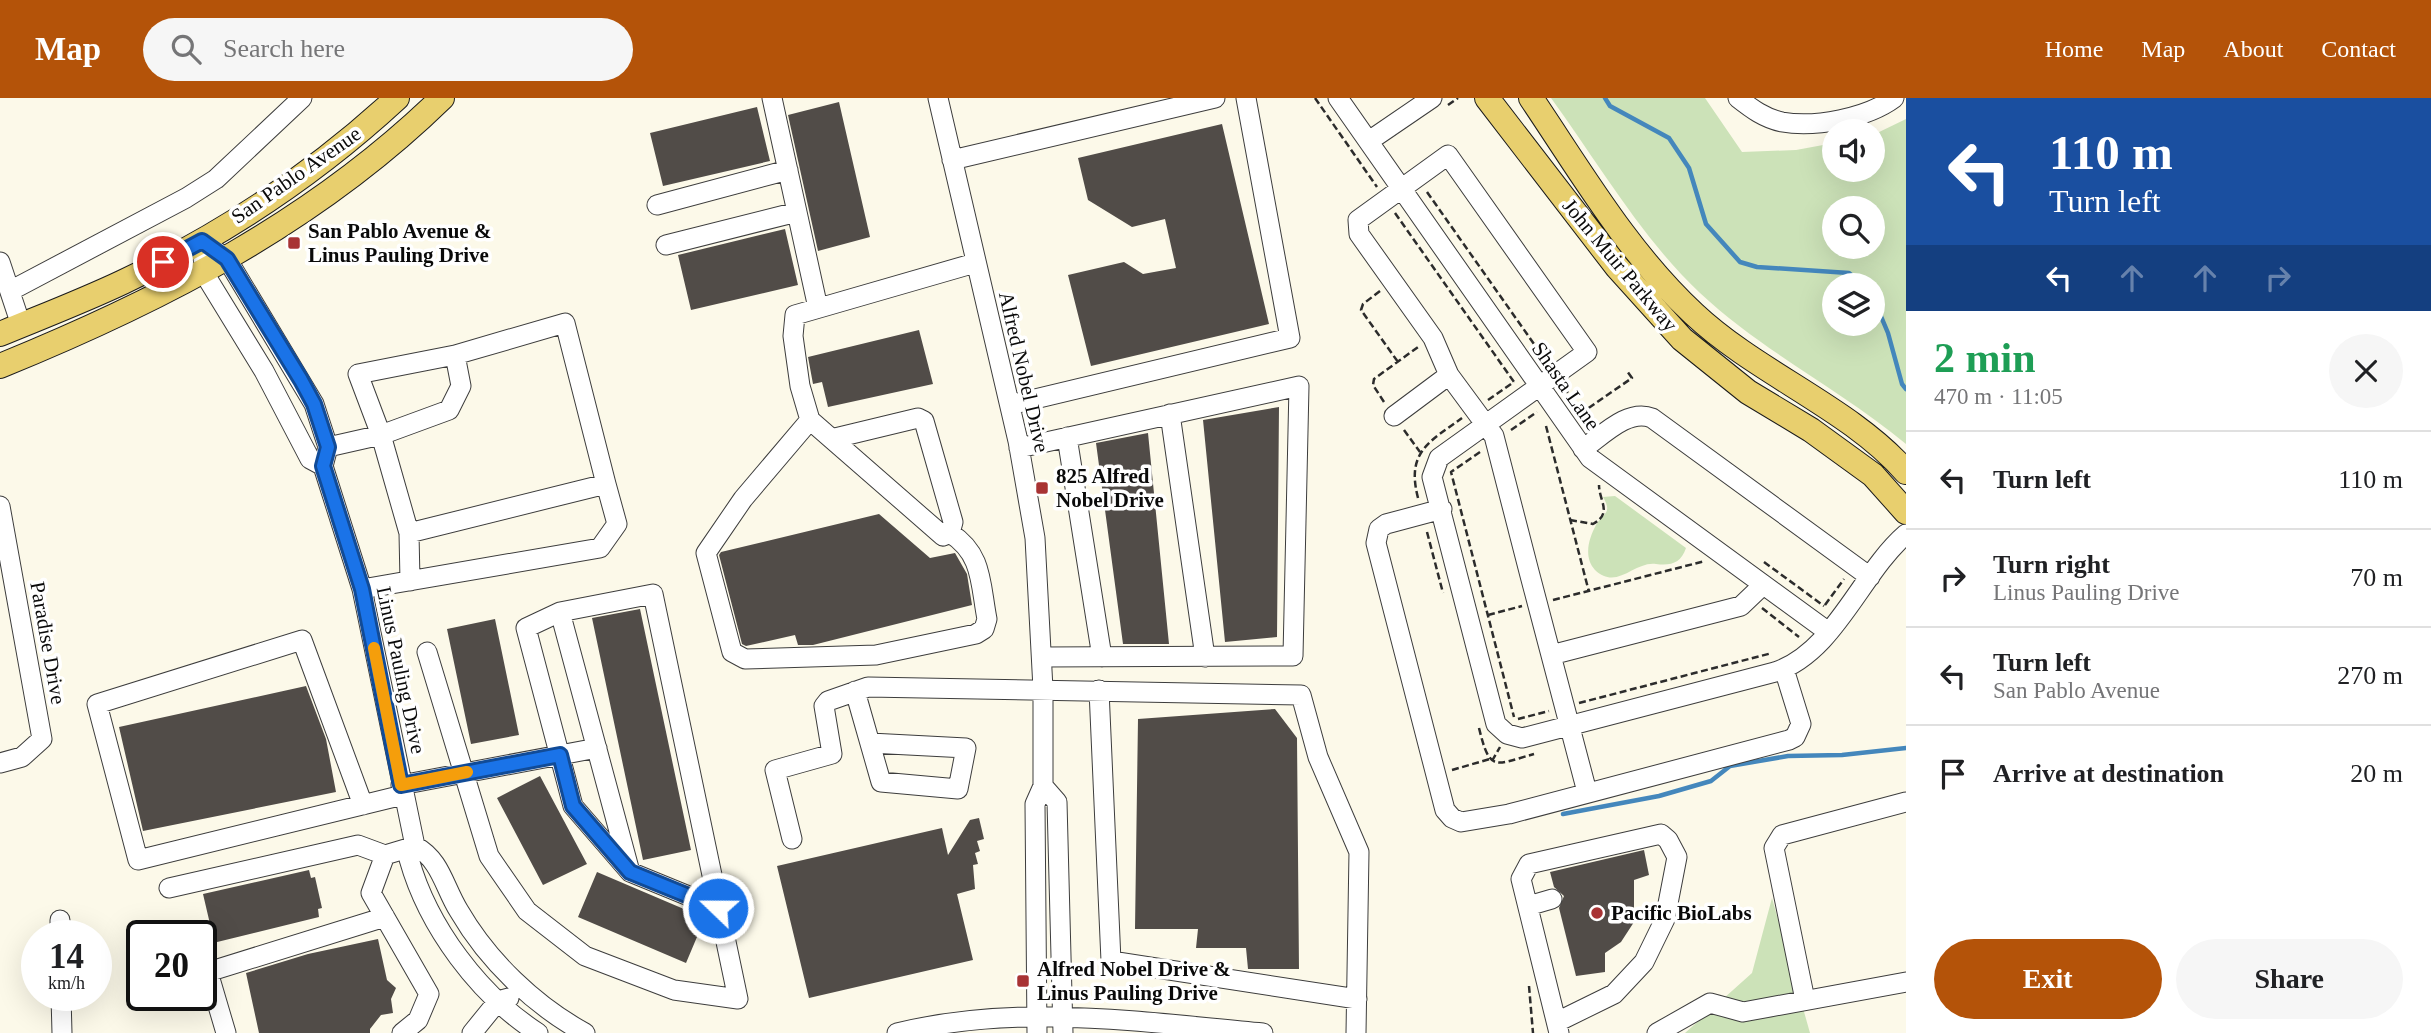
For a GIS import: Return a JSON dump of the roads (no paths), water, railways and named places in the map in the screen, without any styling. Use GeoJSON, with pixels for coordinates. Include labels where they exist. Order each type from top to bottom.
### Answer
{"type":"FeatureCollection","features":[{"type":"Feature","properties":{"kind":"main road","name":"San Pablo Avenue"},"geometry":{"type":"LineString","coordinates":[[10,329],[123,282],[202,241],[337,152],[397,98]]}},
{"type":"Feature","properties":{"kind":"main road","name":"San Pablo Avenue"},"geometry":{"type":"LineString","coordinates":[[0,366],[106,323],[204,273],[294,219],[355,174],[442,98]]}},
{"type":"Feature","properties":{"kind":"main road","name":"John Muir Parkway"},"geometry":{"type":"LineString","coordinates":[[1487,98],[1616,267],[1682,339],[1748,392],[1811,430],[1873,475],[1906,512]]}},
{"type":"Feature","properties":{"kind":"main road","name":"John Muir Parkway"},"geometry":{"type":"LineString","coordinates":[[1531,98],[1633,248],[1693,314],[1761,368],[1826,407],[1891,454],[1906,472]]}},
{"type":"Feature","properties":{"kind":"street"},"geometry":{"type":"LineString","coordinates":[[9,291],[186,198],[216,179],[302,98]]}},
{"type":"Feature","properties":{"kind":"street"},"geometry":{"type":"LineString","coordinates":[[772,98],[818,308]]}},
{"type":"Feature","properties":{"kind":"street","name":"Alfred Nobel Drive"},"geometry":{"type":"LineString","coordinates":[[938,98],[1010,405],[1035,538],[1044,689],[1043,786],[1035,804],[1036,1024]]}},
{"type":"Feature","properties":{"kind":"street"},"geometry":{"type":"LineString","coordinates":[[952,160],[1215,98]]}},
{"type":"Feature","properties":{"kind":"street"},"geometry":{"type":"LineString","coordinates":[[1010,405],[1290,338],[1246,98]]}},
{"type":"Feature","properties":{"kind":"street","name":"Shasta Lane"},"geometry":{"type":"LineString","coordinates":[[1338,98],[1369,141],[1393,195],[1530,393],[1565,425],[1583,449],[1610,474],[1757,592],[1827,632]]}},
{"type":"Feature","properties":{"kind":"street"},"geometry":{"type":"LineString","coordinates":[[1369,141],[1432,98]]}},
{"type":"Feature","properties":{"kind":"street"},"geometry":{"type":"LineString","coordinates":[[1738,98],[1755,112],[1780,121],[1801,123],[1851,117],[1883,107],[1894,98]]}},
{"type":"Feature","properties":{"kind":"street"},"geometry":{"type":"LineString","coordinates":[[1587,792],[1567,716],[1551,655],[1537,603],[1486,425],[1450,376],[1433,338],[1359,234],[1358,219],[1448,155],[1587,352],[1486,425],[1438,458],[1432,477],[1496,724],[1507,734],[1522,737],[1567,716],[1810,653],[1870,577],[1889,548],[1906,534]]}},
{"type":"Feature","properties":{"kind":"street"},"geometry":{"type":"LineString","coordinates":[[657,205],[788,170]]}},
{"type":"Feature","properties":{"kind":"street"},"geometry":{"type":"LineString","coordinates":[[666,245],[797,212]]}},
{"type":"Feature","properties":{"kind":"street","name":"Linus Pauling Drive"},"geometry":{"type":"LineString","coordinates":[[202,241],[227,259],[314,404],[325,456],[362,589],[415,846],[409,859],[413,873],[438,926],[460,958],[498,1001],[511,1026],[538,1033]]}},
{"type":"Feature","properties":{"kind":"street","name":"Linus Pauling Drive"},"geometry":{"type":"LineString","coordinates":[[202,241],[204,273],[264,371],[310,459],[325,456]]}},
{"type":"Feature","properties":{"kind":"street"},"geometry":{"type":"LineString","coordinates":[[0,262],[9,291],[10,329]]}},
{"type":"Feature","properties":{"kind":"street"},"geometry":{"type":"LineString","coordinates":[[950,533],[943,536],[835,438],[810,420],[800,386],[793,336],[795,315],[975,263]]}},
{"type":"Feature","properties":{"kind":"street"},"geometry":{"type":"LineString","coordinates":[[362,589],[600,548],[617,524],[565,323],[455,355],[358,374],[381,435],[409,533],[410,580]]}},
{"type":"Feature","properties":{"kind":"street"},"geometry":{"type":"LineString","coordinates":[[325,456],[371,447],[381,435],[449,410],[461,386],[455,355]]}},
{"type":"Feature","properties":{"kind":"street"},"geometry":{"type":"LineString","coordinates":[[1394,415],[1450,376]]}},
{"type":"Feature","properties":{"kind":"street"},"geometry":{"type":"LineString","coordinates":[[1019,447],[1299,386],[1293,656],[1043,657]]}},
{"type":"Feature","properties":{"kind":"street"},"geometry":{"type":"LineString","coordinates":[[1170,414],[1205,657]]}},
{"type":"Feature","properties":{"kind":"street"},"geometry":{"type":"LineString","coordinates":[[1583,449],[1632,416],[1643,414],[1652,418],[1870,577]]}},
{"type":"Feature","properties":{"kind":"street"},"geometry":{"type":"LineString","coordinates":[[835,438],[918,418],[924,421],[953,522],[950,533]]}},
{"type":"Feature","properties":{"kind":"street"},"geometry":{"type":"LineString","coordinates":[[810,420],[743,499],[706,553],[732,652],[744,659],[876,655],[976,634],[984,629],[987,619],[975,557],[968,544],[950,533]]}},
{"type":"Feature","properties":{"kind":"street"},"geometry":{"type":"LineString","coordinates":[[1068,437],[1102,657]]}},
{"type":"Feature","properties":{"kind":"street"},"geometry":{"type":"LineString","coordinates":[[409,533],[606,484]]}},
{"type":"Feature","properties":{"kind":"street","name":"Paradise Drive"},"geometry":{"type":"LineString","coordinates":[[0,506],[42,739],[22,757],[0,762]]}},
{"type":"Feature","properties":{"kind":"street"},"geometry":{"type":"LineString","coordinates":[[1442,509],[1386,524],[1379,528],[1376,543],[1445,810],[1452,818],[1461,822],[1509,814],[1795,737],[1801,723],[1783,659]]}},
{"type":"Feature","properties":{"kind":"street"},"geometry":{"type":"LineString","coordinates":[[1551,655],[1741,607],[1757,592]]}},
{"type":"Feature","properties":{"kind":"street"},"geometry":{"type":"LineString","coordinates":[[427,652],[489,856],[527,911],[585,956],[674,990],[738,999],[653,594],[560,612],[526,628],[573,806],[630,872],[718,908]]}},
{"type":"Feature","properties":{"kind":"street"},"geometry":{"type":"LineString","coordinates":[[560,612],[630,872]]}},
{"type":"Feature","properties":{"kind":"street"},"geometry":{"type":"LineString","coordinates":[[363,805],[302,640],[97,704],[138,860],[363,805],[402,790],[463,773],[597,748]]}},
{"type":"Feature","properties":{"kind":"street"},"geometry":{"type":"LineString","coordinates":[[792,839],[775,770],[832,754],[824,706],[868,687],[1301,695],[1318,757],[1359,852],[1356,1033]]}},
{"type":"Feature","properties":{"kind":"street"},"geometry":{"type":"LineString","coordinates":[[1099,690],[1111,961],[1357,999]]}},
{"type":"Feature","properties":{"kind":"street"},"geometry":{"type":"LineString","coordinates":[[855,691],[881,782],[958,789],[966,747],[870,743]]}},
{"type":"Feature","properties":{"kind":"street","name":"Alfred Nobel Drive"},"geometry":{"type":"LineString","coordinates":[[1043,786],[1057,802],[1063,1024]]}},
{"type":"Feature","properties":{"kind":"street"},"geometry":{"type":"LineString","coordinates":[[1805,1000],[1774,848],[1782,835],[1906,802]]}},
{"type":"Feature","properties":{"kind":"street"},"geometry":{"type":"LineString","coordinates":[[1661,834],[1668,840],[1677,857],[1665,919],[1644,962],[1614,994],[1558,1028],[1528,906],[1521,879],[1529,864],[1661,834]]}},
{"type":"Feature","properties":{"kind":"street"},"geometry":{"type":"LineString","coordinates":[[169,888],[358,845],[384,855],[415,846],[431,854],[459,912],[479,941],[526,991],[558,1017],[586,1033]]}},
{"type":"Feature","properties":{"kind":"street"},"geometry":{"type":"LineString","coordinates":[[384,855],[372,893],[429,994],[418,1020],[402,1033]]}},
{"type":"Feature","properties":{"kind":"street"},"geometry":{"type":"LineString","coordinates":[[1528,906],[1552,899]]}},
{"type":"Feature","properties":{"kind":"street"},"geometry":{"type":"LineString","coordinates":[[226,1033],[208,972],[385,917]]}},
{"type":"Feature","properties":{"kind":"street"},"geometry":{"type":"LineString","coordinates":[[1657,1033],[1710,1003],[1743,1012],[1906,982]]}},
{"type":"Feature","properties":{"kind":"street"},"geometry":{"type":"LineString","coordinates":[[472,1033],[498,1001],[526,991]]}},
{"type":"Feature","properties":{"kind":"street"},"geometry":{"type":"LineString","coordinates":[[511,1026],[526,991]]}},
{"type":"Feature","properties":{"kind":"street"},"geometry":{"type":"LineString","coordinates":[[61,1011],[62,1033]]}},
{"type":"Feature","properties":{"kind":"street"},"geometry":{"type":"LineString","coordinates":[[897,1033],[933,1024],[1063,1024],[1263,1033]]}},
{"type":"Feature","properties":{"kind":"waterway"},"geometry":{"type":"LineString","coordinates":[[1605,98],[1610,106],[1669,138],[1689,168],[1706,224],[1740,262],[1757,267],[1849,273]]}},
{"type":"Feature","properties":{"kind":"waterway"},"geometry":{"type":"LineString","coordinates":[[1885,326],[1902,384],[1906,389]]}},
{"type":"Feature","properties":{"kind":"waterway"},"geometry":{"type":"LineString","coordinates":[[1563,814],[1659,796],[1711,781],[1730,766],[1788,756],[1842,755],[1906,748]]}},
{"type":"Feature","properties":{"kind":"place","name":"San Pablo Avenue & Linus Pauling Drive"},"geometry":{"type":"Point","coordinates":[294,243]}},
{"type":"Feature","properties":{"kind":"place","name":"825 Alfred Nobel Drive"},"geometry":{"type":"Point","coordinates":[1042,488]}},
{"type":"Feature","properties":{"kind":"place","name":"Pacific BioLabs"},"geometry":{"type":"Point","coordinates":[1597,913]}},
{"type":"Feature","properties":{"kind":"place","name":"Alfred Nobel Drive & Linus Pauling Drive"},"geometry":{"type":"Point","coordinates":[1023,981]}}]}
